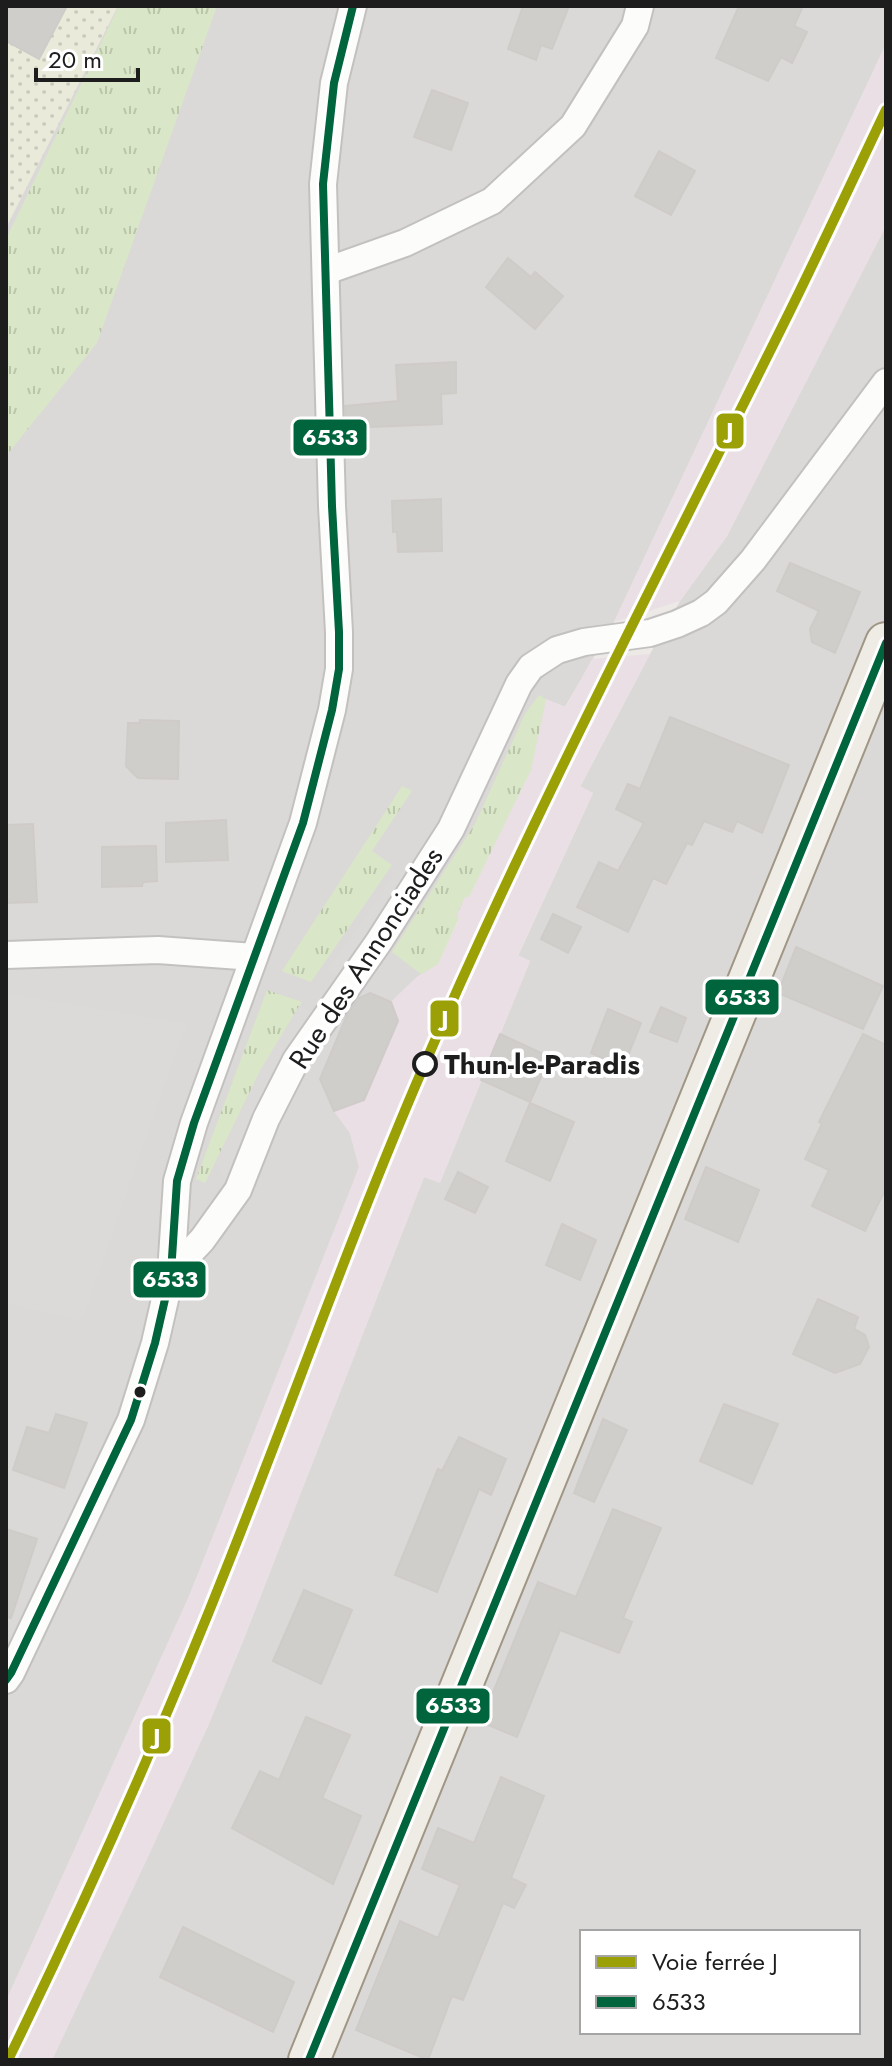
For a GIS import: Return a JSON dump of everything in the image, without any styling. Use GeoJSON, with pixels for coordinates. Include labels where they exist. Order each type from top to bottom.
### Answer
{"type":"FeatureCollection","features":[{"type":"Feature","properties":{"kind":"main road"},"geometry":{"type":"LineString","coordinates":[[309,2060],[886,643]]}},
{"type":"Feature","properties":{"kind":"street"},"geometry":{"type":"LineString","coordinates":[[6,1680],[131,1420],[155,1343],[171,1273],[177,1181],[194,1123],[303,823],[321,760],[339,669],[323,184],[334,83],[353,6]]}},
{"type":"Feature","properties":{"kind":"street"},"geometry":{"type":"LineString","coordinates":[[326,271],[405,243],[492,201],[573,126],[635,26],[640,6]]}},
{"type":"Feature","properties":{"kind":"street","name":"Rue des Annonciades"},"geometry":{"type":"LineString","coordinates":[[171,1273],[202,1240],[238,1190],[266,1119],[296,1060],[378,943],[451,829],[519,684],[531,667],[557,650],[584,642],[650,633],[677,624],[716,602],[753,560],[886,382]]}},
{"type":"Feature","properties":{"kind":"street"},"geometry":{"type":"LineString","coordinates":[[6,955],[158,950],[254,957]]}},
{"type":"Feature","properties":{"kind":"shaded area"},"geometry":{"type":"Polygon","coordinates":[[[6,6],[886,6],[886,44],[614,622],[565,707],[546,700],[531,770],[466,896],[438,964],[417,977],[391,1002],[334,1111],[350,1133],[359,1167],[353,1184],[190,1594],[6,2001],[6,6]]]}},
{"type":"Feature","properties":{"kind":"shaded area"},"geometry":{"type":"Polygon","coordinates":[[[886,44],[884,230],[727,536],[680,601],[614,622],[886,44]]]}},
{"type":"Feature","properties":{"kind":"shaded area"},"geometry":{"type":"Polygon","coordinates":[[[886,225],[886,2060],[52,2060],[208,1726],[424,1177],[440,1182],[530,961],[518,956],[593,793],[580,787],[680,601],[727,536],[886,225]]]}},
{"type":"Feature","properties":{"kind":"shaded area"},"geometry":{"type":"Polygon","coordinates":[[[650,654],[580,786],[593,793],[518,955],[530,961],[440,1183],[424,1177],[245,1636],[149,1855],[52,2060],[6,2060],[6,2001],[190,1594],[359,1167],[350,1133],[334,1111],[320,1079],[353,1000],[370,993],[391,1002],[417,977],[438,964],[459,919],[456,917],[465,896],[468,897],[531,770],[546,699],[566,707],[592,659],[650,654]]]}},
{"type":"Feature","properties":{"kind":"shaded area"},"geometry":{"type":"Polygon","coordinates":[[[397,869],[409,876],[339,977],[327,969],[397,869]]]}},
{"type":"Feature","properties":{"kind":"shaded area"},"geometry":{"type":"Polygon","coordinates":[[[6,994],[186,1024],[82,1320],[6,1303],[6,994]]]}},
{"type":"Feature","properties":{"kind":"shaded area"},"geometry":{"type":"Polygon","coordinates":[[[299,1006],[310,1013],[272,1076],[224,1180],[216,1162],[260,1071],[299,1006]]]}},
{"type":"Feature","properties":{"kind":"green space"},"geometry":{"type":"Polygon","coordinates":[[[6,6],[118,6],[6,228],[6,6]]]}},
{"type":"Feature","properties":{"kind":"green space"},"geometry":{"type":"Polygon","coordinates":[[[119,6],[217,6],[97,343],[6,456],[6,239],[119,6]]]}},
{"type":"Feature","properties":{"kind":"green space"},"geometry":{"type":"Polygon","coordinates":[[[539,695],[546,699],[531,770],[469,897],[465,897],[438,964],[421,974],[392,952],[475,824],[525,714],[539,695]]]}},
{"type":"Feature","properties":{"kind":"green space"},"geometry":{"type":"Polygon","coordinates":[[[402,786],[412,791],[372,851],[392,865],[311,982],[282,971],[402,786]]]}},
{"type":"Feature","properties":{"kind":"green space"},"geometry":{"type":"Polygon","coordinates":[[[267,990],[302,1002],[260,1071],[205,1183],[196,1179],[267,990]]]}},
{"type":"Feature","properties":{"kind":"building"},"geometry":{"type":"Polygon","coordinates":[[[6,6],[67,6],[39,59],[6,41],[6,6]]]}},
{"type":"Feature","properties":{"kind":"building"},"geometry":{"type":"Polygon","coordinates":[[[523,6],[569,6],[552,49],[541,45],[536,60],[508,49],[523,6]]]}},
{"type":"Feature","properties":{"kind":"building"},"geometry":{"type":"Polygon","coordinates":[[[739,6],[803,6],[794,26],[807,32],[792,63],[781,57],[768,81],[716,58],[739,6]]]}},
{"type":"Feature","properties":{"kind":"building"},"geometry":{"type":"Polygon","coordinates":[[[432,90],[468,103],[451,150],[414,137],[432,90]]]}},
{"type":"Feature","properties":{"kind":"building"},"geometry":{"type":"Polygon","coordinates":[[[659,151],[695,171],[671,215],[635,196],[659,151]]]}},
{"type":"Feature","properties":{"kind":"building"},"geometry":{"type":"Polygon","coordinates":[[[508,258],[531,277],[535,272],[563,296],[535,329],[486,287],[508,258]]]}},
{"type":"Feature","properties":{"kind":"building"},"geometry":{"type":"Polygon","coordinates":[[[456,362],[456,393],[441,394],[442,424],[347,428],[345,406],[398,401],[396,365],[456,362]]]}},
{"type":"Feature","properties":{"kind":"building"},"geometry":{"type":"Polygon","coordinates":[[[441,499],[442,551],[398,552],[397,532],[393,532],[392,501],[441,499]]]}},
{"type":"Feature","properties":{"kind":"building"},"geometry":{"type":"Polygon","coordinates":[[[790,563],[860,592],[835,653],[812,642],[810,629],[819,611],[777,591],[790,563]]]}},
{"type":"Feature","properties":{"kind":"building"},"geometry":{"type":"Polygon","coordinates":[[[670,717],[789,765],[762,833],[737,821],[732,832],[704,821],[692,845],[687,843],[666,884],[653,878],[628,932],[577,907],[599,862],[618,871],[644,823],[616,809],[628,784],[640,789],[670,717]]]}},
{"type":"Feature","properties":{"kind":"building"},"geometry":{"type":"Polygon","coordinates":[[[140,720],[179,721],[178,779],[138,778],[126,766],[128,723],[140,723],[140,720]]]}},
{"type":"Feature","properties":{"kind":"building"},"geometry":{"type":"Polygon","coordinates":[[[226,820],[228,860],[166,862],[166,823],[226,820]]]}},
{"type":"Feature","properties":{"kind":"building"},"geometry":{"type":"Polygon","coordinates":[[[33,824],[37,902],[6,903],[6,825],[33,824]]]}},
{"type":"Feature","properties":{"kind":"building"},"geometry":{"type":"Polygon","coordinates":[[[156,846],[157,881],[143,882],[142,886],[102,887],[102,847],[156,846]]]}},
{"type":"Feature","properties":{"kind":"building"},"geometry":{"type":"Polygon","coordinates":[[[553,914],[581,927],[568,953],[541,939],[553,914]]]}},
{"type":"Feature","properties":{"kind":"building"},"geometry":{"type":"Polygon","coordinates":[[[796,947],[883,986],[863,1029],[778,993],[796,947]]]}},
{"type":"Feature","properties":{"kind":"building","name":"Thun-le-Paradis"},"geometry":{"type":"Polygon","coordinates":[[[370,993],[391,1002],[398,1021],[364,1100],[334,1111],[320,1079],[347,1015],[359,998],[370,993]]]}},
{"type":"Feature","properties":{"kind":"building"},"geometry":{"type":"Polygon","coordinates":[[[661,1007],[686,1018],[677,1042],[650,1032],[661,1007]]]}},
{"type":"Feature","properties":{"kind":"building"},"geometry":{"type":"Polygon","coordinates":[[[608,1009],[641,1023],[623,1068],[591,1053],[608,1009]]]}},
{"type":"Feature","properties":{"kind":"building"},"geometry":{"type":"Polygon","coordinates":[[[500,1034],[550,1057],[530,1102],[481,1080],[500,1034]]]}},
{"type":"Feature","properties":{"kind":"building"},"geometry":{"type":"Polygon","coordinates":[[[863,1034],[886,1045],[886,1188],[865,1231],[812,1206],[829,1170],[805,1159],[822,1124],[819,1122],[863,1034]]]}},
{"type":"Feature","properties":{"kind":"building"},"geometry":{"type":"Polygon","coordinates":[[[530,1103],[574,1122],[550,1181],[506,1161],[530,1103]]]}},
{"type":"Feature","properties":{"kind":"building"},"geometry":{"type":"Polygon","coordinates":[[[706,1167],[759,1190],[738,1242],[685,1219],[706,1167]]]}},
{"type":"Feature","properties":{"kind":"building"},"geometry":{"type":"Polygon","coordinates":[[[458,1172],[488,1187],[475,1213],[445,1199],[458,1172]]]}},
{"type":"Feature","properties":{"kind":"building"},"geometry":{"type":"Polygon","coordinates":[[[562,1224],[596,1240],[580,1280],[546,1265],[562,1224]]]}},
{"type":"Feature","properties":{"kind":"building"},"geometry":{"type":"Polygon","coordinates":[[[818,1299],[858,1317],[854,1329],[865,1335],[869,1347],[860,1364],[835,1373],[793,1354],[818,1299]]]}},
{"type":"Feature","properties":{"kind":"building"},"geometry":{"type":"Polygon","coordinates":[[[724,1404],[778,1424],[752,1484],[700,1461],[724,1404]]]}},
{"type":"Feature","properties":{"kind":"building"},"geometry":{"type":"Polygon","coordinates":[[[56,1414],[87,1423],[64,1488],[13,1470],[27,1427],[49,1433],[56,1414]]]}},
{"type":"Feature","properties":{"kind":"building"},"geometry":{"type":"Polygon","coordinates":[[[603,1419],[627,1430],[594,1502],[574,1493],[603,1419]]]}},
{"type":"Feature","properties":{"kind":"building"},"geometry":{"type":"Polygon","coordinates":[[[459,1437],[506,1459],[491,1495],[479,1489],[437,1592],[395,1575],[438,1469],[442,1471],[459,1437]]]}},
{"type":"Feature","properties":{"kind":"building"},"geometry":{"type":"Polygon","coordinates":[[[613,1509],[661,1528],[623,1618],[632,1622],[619,1653],[560,1630],[517,1737],[481,1722],[538,1582],[576,1597],[613,1509]]]}},
{"type":"Feature","properties":{"kind":"building"},"geometry":{"type":"Polygon","coordinates":[[[6,1529],[37,1539],[11,1618],[6,1617],[6,1529]]]}},
{"type":"Feature","properties":{"kind":"building"},"geometry":{"type":"Polygon","coordinates":[[[304,1590],[352,1610],[321,1684],[273,1661],[304,1590]]]}},
{"type":"Feature","properties":{"kind":"building"},"geometry":{"type":"Polygon","coordinates":[[[306,1717],[350,1735],[322,1798],[361,1816],[333,1884],[232,1828],[260,1771],[279,1780],[306,1717]]]}},
{"type":"Feature","properties":{"kind":"building"},"geometry":{"type":"Polygon","coordinates":[[[501,1777],[544,1796],[511,1878],[526,1885],[514,1908],[503,1903],[463,2000],[452,1996],[428,2060],[356,2030],[400,1921],[438,1938],[460,1885],[422,1869],[438,1828],[474,1843],[501,1777]]]}},
{"type":"Feature","properties":{"kind":"building"},"geometry":{"type":"Polygon","coordinates":[[[183,1927],[294,1982],[273,2032],[160,1977],[183,1927]]]}},
{"type":"Feature","properties":{"kind":"rail line","name":"J"},"geometry":{"type":"LineString","coordinates":[[8,2060],[96,1874],[178,1686],[372,1190],[465,973],[553,786],[797,297],[886,110]]}},
{"type":"Feature","properties":{"kind":"transit line","name":"6533"},"geometry":{"type":"LineString","coordinates":[[6,1680],[131,1420],[155,1343],[171,1273],[177,1181],[194,1123],[303,823],[332,710],[339,669],[339,632],[332,506],[323,184],[334,83],[353,6]]}},
{"type":"Feature","properties":{"kind":"transit line","name":"6533"},"geometry":{"type":"LineString","coordinates":[[309,2060],[886,643]]}},
{"type":"Feature","properties":{"kind":"place","name":"Thun-le-Paradis"},"geometry":{"type":"Point","coordinates":[425,1064]}}]}
